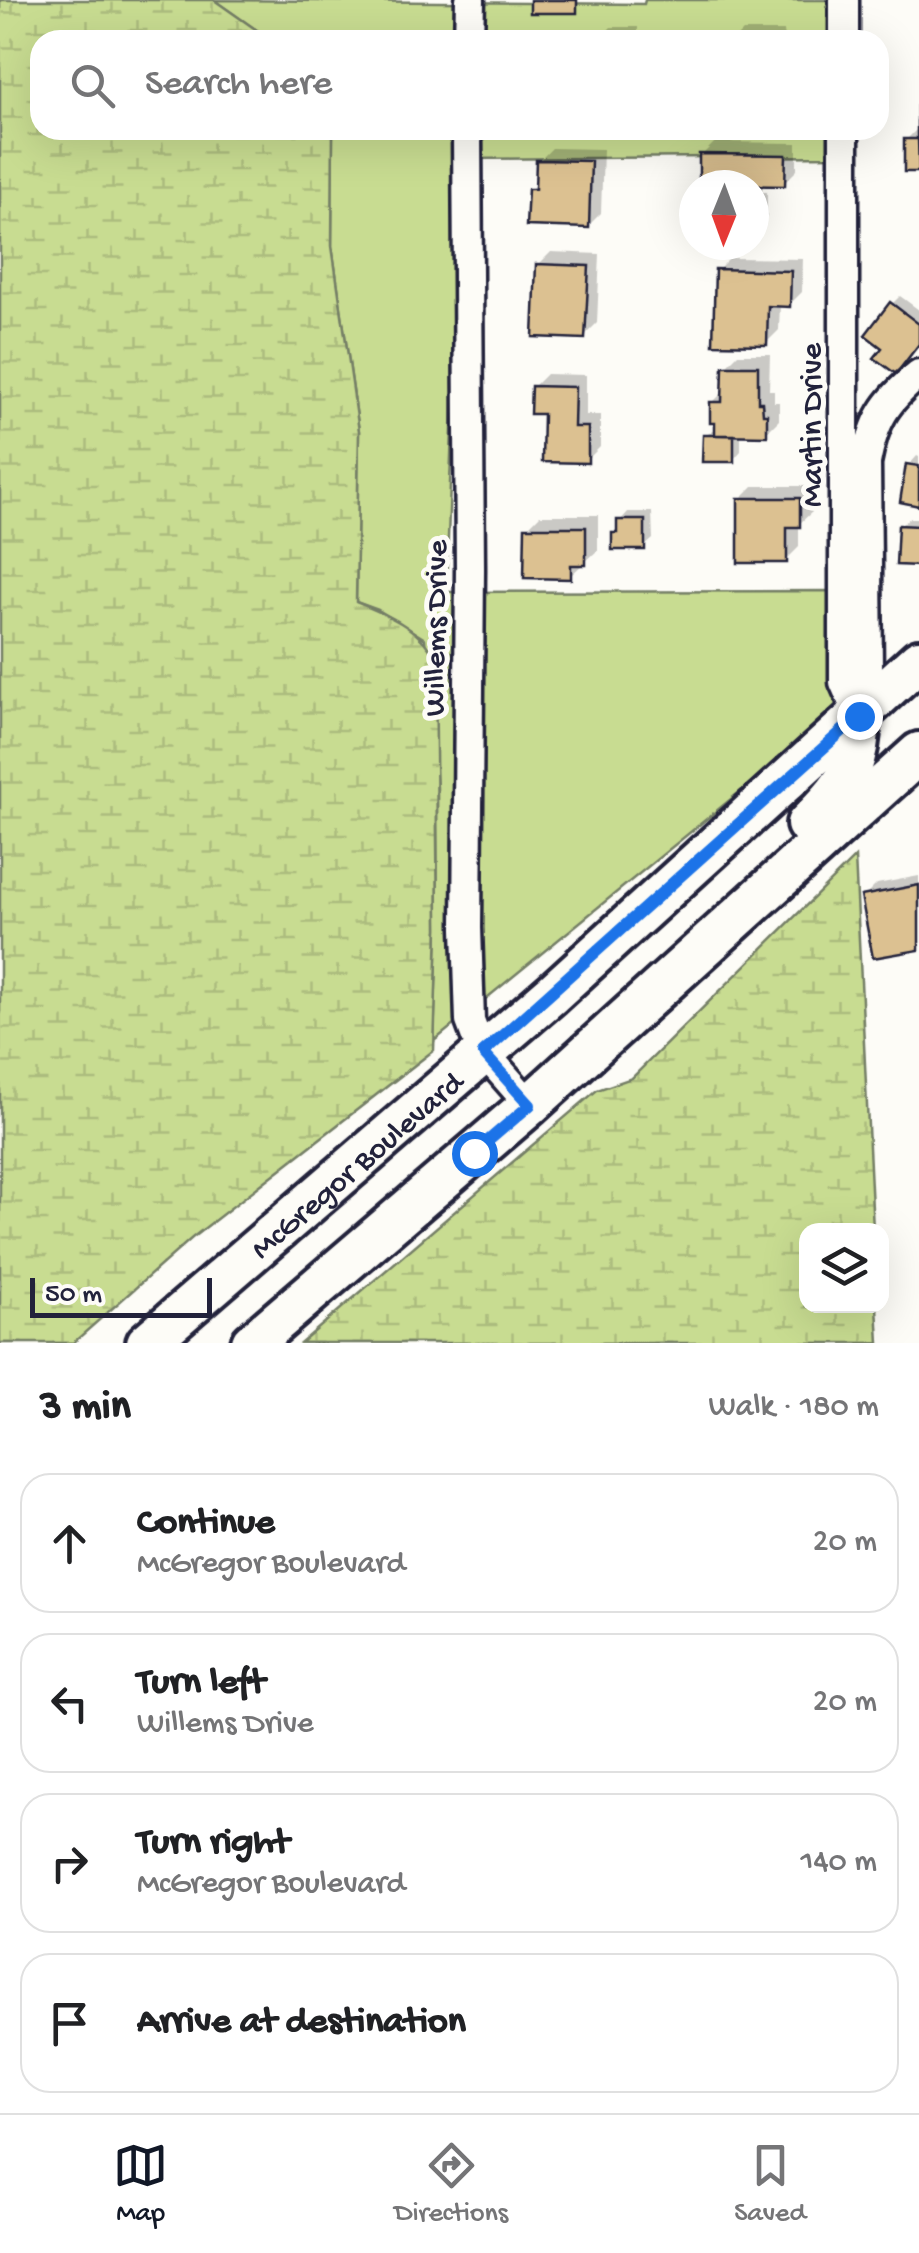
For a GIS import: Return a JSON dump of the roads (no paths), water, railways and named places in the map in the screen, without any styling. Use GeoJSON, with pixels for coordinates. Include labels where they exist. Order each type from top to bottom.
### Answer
{"type":"FeatureCollection","features":[{"type":"Feature","properties":{"kind":"main road","name":"McGregor Boulevard"},"geometry":{"type":"LineString","coordinates":[[147,1343],[483,1053],[919,660]]}},
{"type":"Feature","properties":{"kind":"main road"},"geometry":{"type":"LineString","coordinates":[[674,976],[691,938],[842,787],[860,744],[859,716]]}},
{"type":"Feature","properties":{"kind":"main road"},"geometry":{"type":"LineString","coordinates":[[252,1343],[530,1105],[919,753]]}},
{"type":"Feature","properties":{"kind":"street"},"geometry":{"type":"LineString","coordinates":[[469,30],[470,0]]}},
{"type":"Feature","properties":{"kind":"street"},"geometry":{"type":"LineString","coordinates":[[844,0],[844,30]]}},
{"type":"Feature","properties":{"kind":"street","name":"Willems Drive"},"geometry":{"type":"LineString","coordinates":[[467,140],[470,1021],[483,1053],[530,1105]]}},
{"type":"Feature","properties":{"kind":"street","name":"Martin Drive"},"geometry":{"type":"LineString","coordinates":[[844,140],[844,682],[859,716]]}},
{"type":"Feature","properties":{"kind":"street"},"geometry":{"type":"LineString","coordinates":[[859,716],[868,671],[866,462],[884,406],[919,374]]}}]}
